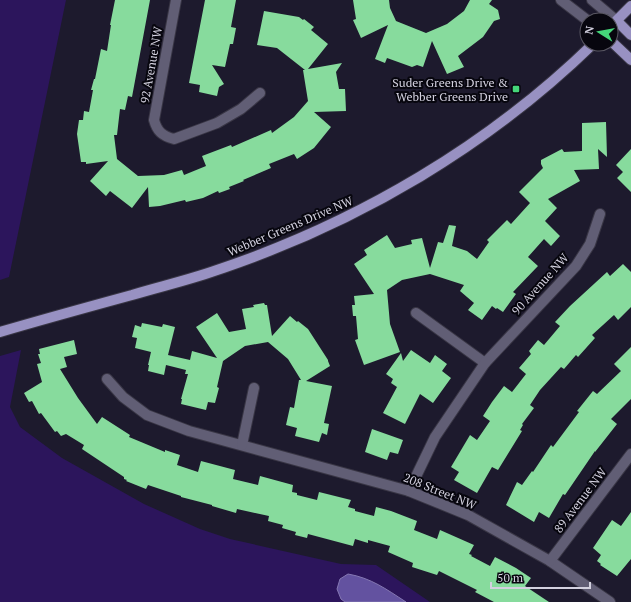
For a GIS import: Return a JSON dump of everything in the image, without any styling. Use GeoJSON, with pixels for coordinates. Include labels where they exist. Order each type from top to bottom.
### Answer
{"type":"FeatureCollection","features":[{"type":"Feature","properties":{"kind":"main road"},"geometry":{"type":"LineString","coordinates":[[619,18],[631,6]]}},
{"type":"Feature","properties":{"kind":"main road"},"geometry":{"type":"LineString","coordinates":[[619,27],[631,35]]}},
{"type":"Feature","properties":{"kind":"main road"},"geometry":{"type":"LineString","coordinates":[[619,49],[631,60]]}},
{"type":"Feature","properties":{"kind":"main road","name":"Webber Greens Drive NW"},"geometry":{"type":"LineString","coordinates":[[0,332],[221,269],[346,218],[408,184],[478,139],[536,95],[584,52]]}},
{"type":"Feature","properties":{"kind":"street","name":"92 Avenue NW"},"geometry":{"type":"LineString","coordinates":[[176,0],[154,120],[160,133],[174,139],[217,123],[241,109],[260,93]]}},
{"type":"Feature","properties":{"kind":"street"},"geometry":{"type":"LineString","coordinates":[[561,0],[579,14]]}},
{"type":"Feature","properties":{"kind":"street"},"geometry":{"type":"LineString","coordinates":[[592,0],[603,12]]}},
{"type":"Feature","properties":{"kind":"street","name":"90 Avenue NW"},"geometry":{"type":"LineString","coordinates":[[409,491],[435,437],[485,363],[576,266],[590,244],[600,214]]}},
{"type":"Feature","properties":{"kind":"street"},"geometry":{"type":"LineString","coordinates":[[416,312],[485,363]]}},
{"type":"Feature","properties":{"kind":"street","name":"208 Street NW"},"geometry":{"type":"LineString","coordinates":[[107,379],[122,398],[147,415],[189,431],[409,491],[468,515],[550,561],[610,602]]}},
{"type":"Feature","properties":{"kind":"street"},"geometry":{"type":"LineString","coordinates":[[242,445],[254,388]]}},
{"type":"Feature","properties":{"kind":"street","name":"89 Avenue NW"},"geometry":{"type":"LineString","coordinates":[[550,561],[631,454]]}},
{"type":"Feature","properties":{"kind":"shaded area"},"geometry":{"type":"Polygon","coordinates":[[[0,0],[66,0],[9,277],[0,280],[0,0]]]}},
{"type":"Feature","properties":{"kind":"shaded area"},"geometry":{"type":"Polygon","coordinates":[[[21,350],[10,407],[20,427],[62,458],[144,504],[200,529],[230,539],[341,564],[376,565],[430,602],[0,602],[0,356],[21,350]]]}},
{"type":"Feature","properties":{"kind":"shaded area"},"geometry":{"type":"Polygon","coordinates":[[[348,574],[371,581],[385,588],[406,602],[345,602],[341,599],[337,589],[340,579],[348,574]]]}},
{"type":"Feature","properties":{"kind":"building"},"geometry":{"type":"Polygon","coordinates":[[[115,0],[150,0],[132,97],[128,96],[125,110],[120,109],[117,135],[114,135],[117,159],[138,176],[164,175],[182,170],[184,175],[206,166],[202,156],[231,145],[232,147],[271,130],[272,133],[294,117],[308,101],[303,70],[305,70],[277,48],[257,45],[264,11],[304,19],[314,27],[311,30],[328,44],[308,69],[342,63],[336,72],[339,89],[345,89],[346,111],[314,112],[331,127],[314,148],[297,159],[294,154],[269,164],[271,168],[243,180],[244,181],[229,187],[230,189],[219,193],[218,191],[203,198],[186,202],[185,200],[149,207],[148,187],[132,208],[110,191],[106,196],[90,181],[108,161],[86,164],[86,162],[81,162],[77,134],[79,120],[83,120],[84,111],[89,112],[93,90],[91,90],[95,79],[101,49],[107,51],[115,0]]]}},
{"type":"Feature","properties":{"kind":"building"},"geometry":{"type":"Polygon","coordinates":[[[205,0],[236,0],[231,27],[236,28],[233,44],[230,44],[225,67],[212,65],[224,84],[219,87],[217,96],[199,92],[200,85],[189,83],[205,0]]]}},
{"type":"Feature","properties":{"kind":"building"},"geometry":{"type":"Polygon","coordinates":[[[353,0],[389,0],[390,8],[396,21],[426,33],[447,24],[464,11],[470,0],[492,0],[489,4],[498,10],[500,19],[494,21],[483,37],[458,56],[464,67],[447,74],[432,41],[423,67],[417,65],[412,67],[387,58],[385,63],[375,59],[388,25],[361,38],[353,20],[356,19],[353,0]]]}},
{"type":"Feature","properties":{"kind":"building"},"geometry":{"type":"Polygon","coordinates":[[[606,122],[607,157],[598,149],[599,169],[574,170],[580,181],[548,199],[557,208],[545,221],[560,236],[551,246],[544,239],[528,257],[538,266],[513,292],[516,294],[503,312],[492,306],[482,320],[468,310],[474,303],[460,291],[464,285],[430,274],[402,280],[387,290],[390,324],[400,352],[364,365],[355,340],[358,339],[356,316],[353,316],[352,305],[355,305],[354,296],[374,294],[354,264],[367,255],[364,250],[387,235],[395,248],[412,244],[411,240],[422,238],[430,268],[438,242],[443,243],[449,225],[456,226],[452,246],[467,251],[477,259],[489,242],[487,240],[507,220],[511,224],[530,203],[519,192],[543,168],[541,160],[562,149],[564,152],[582,151],[582,123],[606,122]]]}},
{"type":"Feature","properties":{"kind":"building"},"geometry":{"type":"Polygon","coordinates":[[[631,149],[631,192],[617,178],[623,172],[616,165],[631,149]]]}},
{"type":"Feature","properties":{"kind":"building"},"geometry":{"type":"Polygon","coordinates":[[[623,264],[631,272],[631,307],[618,320],[614,315],[592,335],[595,338],[578,357],[576,355],[564,369],[561,367],[540,390],[530,405],[534,408],[522,424],[523,425],[520,430],[522,431],[498,470],[492,467],[477,493],[454,480],[459,472],[451,467],[470,435],[477,440],[490,421],[483,416],[504,386],[512,392],[526,374],[519,368],[531,354],[529,351],[538,340],[544,345],[560,326],[555,322],[570,306],[607,272],[610,276],[623,264]]]}},
{"type":"Feature","properties":{"kind":"building"},"geometry":{"type":"Polygon","coordinates":[[[264,303],[267,305],[272,336],[290,316],[308,329],[328,360],[330,366],[306,381],[332,386],[324,423],[329,424],[327,435],[322,433],[319,442],[295,436],[297,428],[286,425],[290,407],[294,408],[299,380],[301,380],[288,359],[268,342],[245,346],[223,361],[215,403],[208,402],[206,410],[181,404],[188,374],[185,374],[186,370],[166,365],[164,375],[148,371],[151,352],[135,348],[137,338],[132,337],[135,325],[141,327],[142,323],[162,327],[163,324],[175,327],[168,355],[190,360],[192,351],[217,358],[196,327],[217,313],[229,332],[246,329],[242,309],[254,307],[253,305],[264,303]]]}},
{"type":"Feature","properties":{"kind":"building"},"geometry":{"type":"Polygon","coordinates":[[[74,340],[77,354],[64,357],[67,367],[60,369],[78,398],[97,424],[102,417],[130,435],[129,437],[165,452],[165,450],[180,455],[177,465],[198,472],[201,461],[235,470],[233,479],[258,485],[260,476],[293,485],[292,492],[297,493],[297,495],[317,500],[319,492],[351,500],[348,507],[355,509],[355,511],[374,516],[376,507],[391,511],[417,521],[414,530],[437,539],[440,530],[474,545],[469,554],[490,566],[495,557],[516,568],[531,578],[525,586],[549,602],[494,602],[475,592],[477,590],[439,571],[437,575],[412,567],[413,563],[388,552],[390,546],[368,540],[368,543],[355,539],[353,546],[308,534],[307,538],[295,535],[296,532],[282,528],[283,525],[268,521],[269,516],[237,509],[236,513],[181,497],[148,485],[146,489],[126,481],[127,480],[124,479],[124,477],[82,449],[84,445],[66,434],[61,436],[57,431],[55,432],[41,413],[39,414],[32,401],[29,402],[24,393],[42,382],[37,364],[41,363],[38,354],[40,354],[39,349],[74,340]]]}},
{"type":"Feature","properties":{"kind":"building"},"geometry":{"type":"Polygon","coordinates":[[[631,347],[631,399],[611,419],[617,424],[595,451],[565,495],[563,494],[549,518],[539,512],[534,522],[506,505],[517,482],[522,485],[532,471],[533,472],[551,445],[553,447],[579,412],[577,411],[593,391],[597,394],[621,371],[614,364],[631,347]]]}},
{"type":"Feature","properties":{"kind":"building"},"geometry":{"type":"Polygon","coordinates":[[[411,350],[430,363],[435,355],[447,364],[442,371],[451,378],[433,403],[420,394],[405,424],[383,413],[397,387],[391,383],[393,379],[386,374],[401,353],[403,361],[411,350]]]}},
{"type":"Feature","properties":{"kind":"building"},"geometry":{"type":"Polygon","coordinates":[[[372,429],[403,440],[398,454],[390,452],[387,460],[365,452],[372,429]]]}},
{"type":"Feature","properties":{"kind":"building"},"geometry":{"type":"Polygon","coordinates":[[[631,512],[631,559],[617,576],[600,565],[601,564],[597,561],[601,555],[593,548],[612,520],[621,526],[631,512]]]}},
{"type":"Feature","properties":{"kind":"place","name":"Suder Greens Drive & Webber Greens Drive"},"geometry":{"type":"Point","coordinates":[516,89]}}]}
